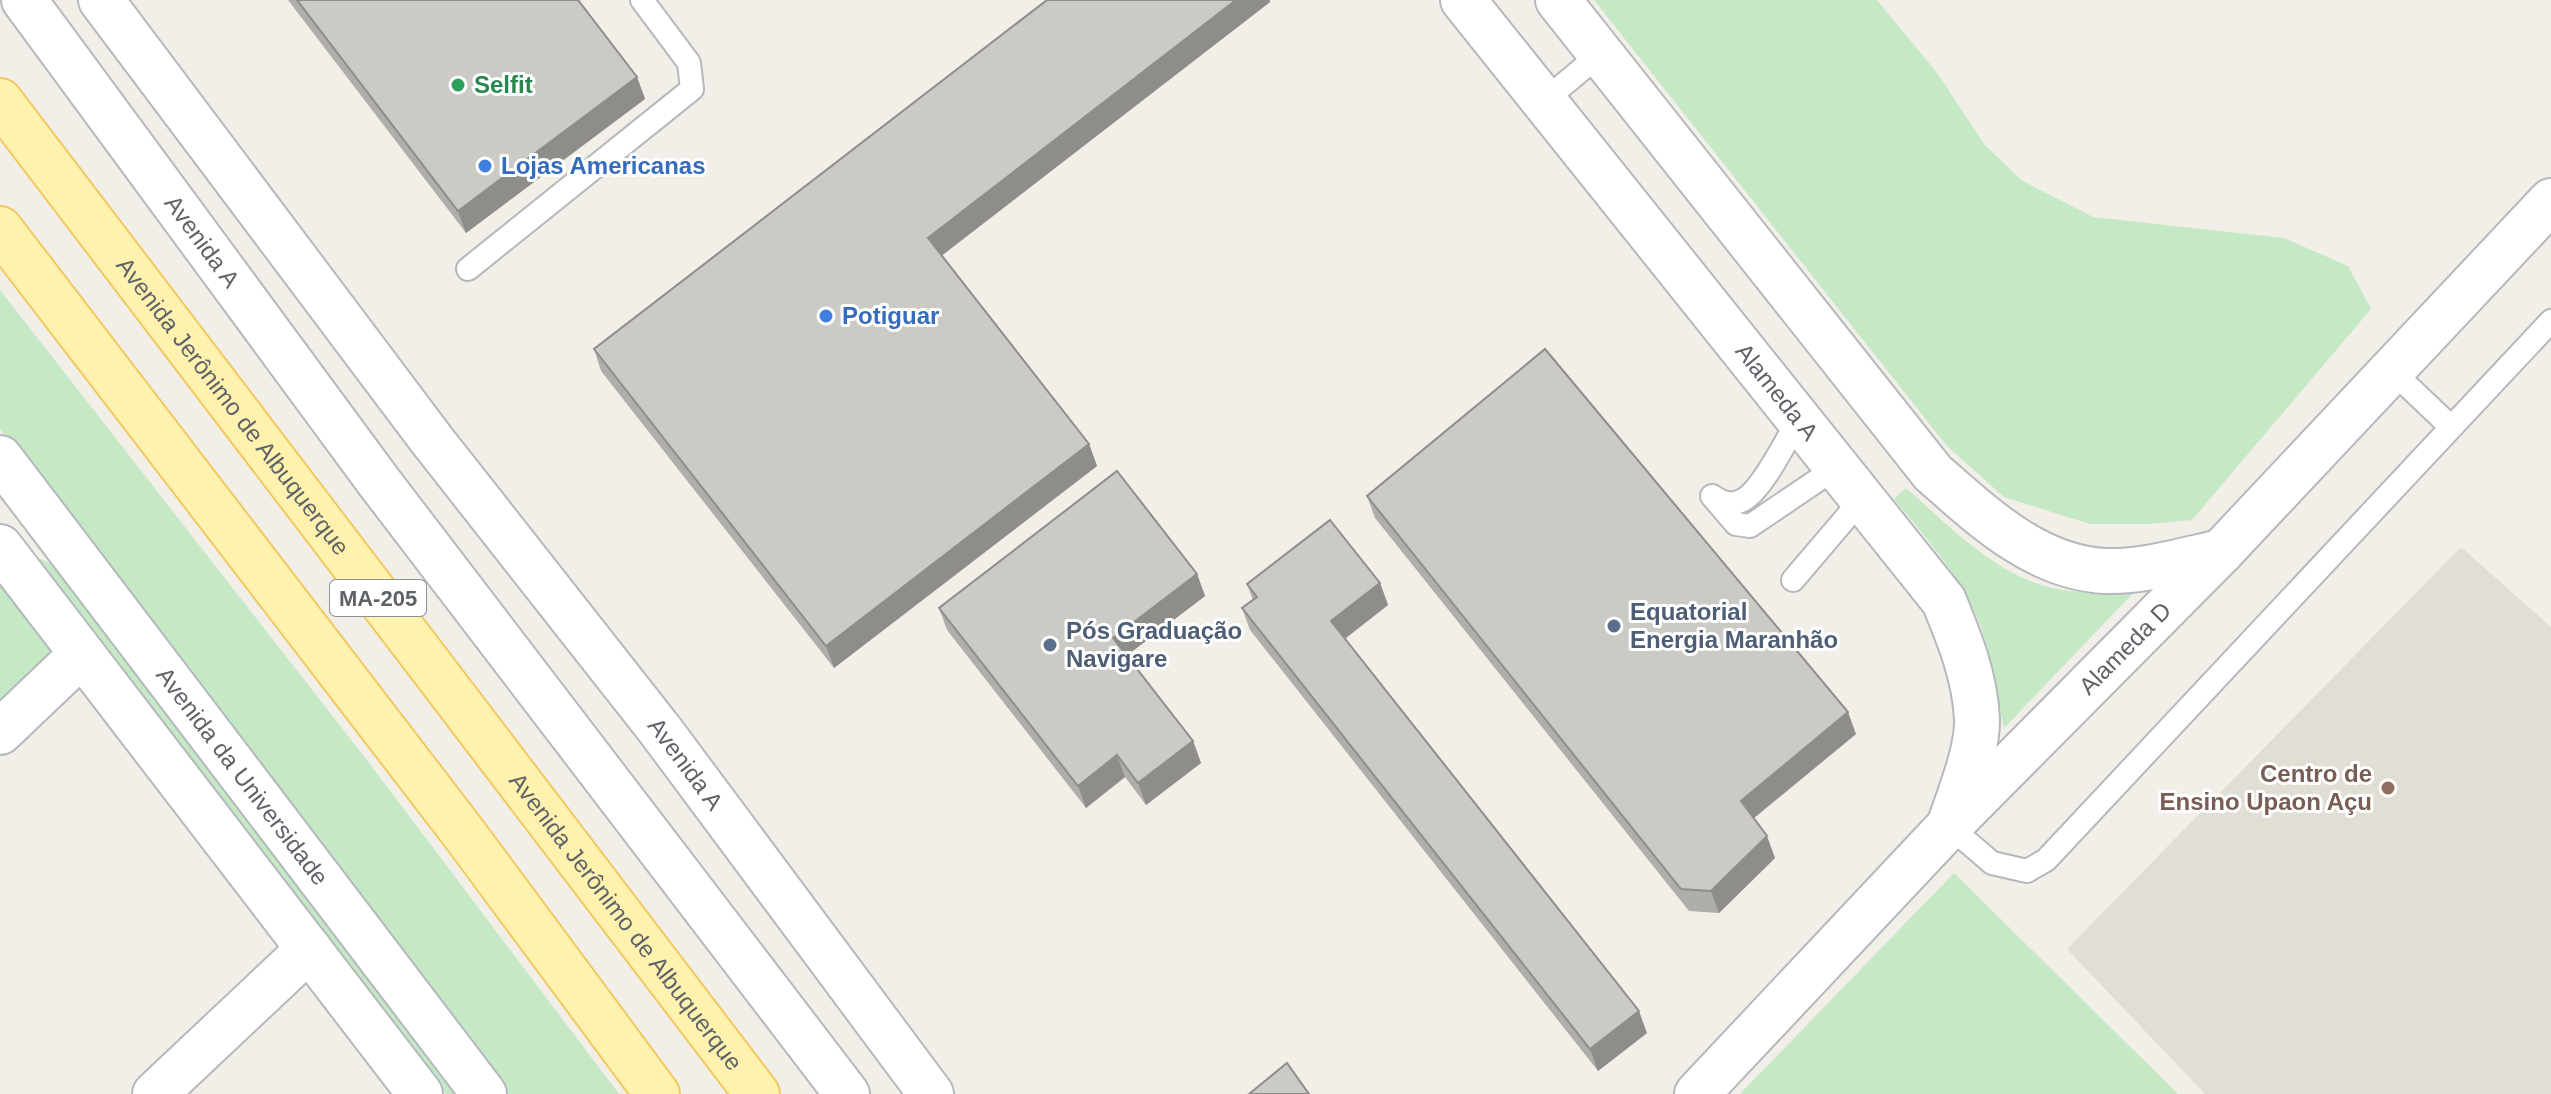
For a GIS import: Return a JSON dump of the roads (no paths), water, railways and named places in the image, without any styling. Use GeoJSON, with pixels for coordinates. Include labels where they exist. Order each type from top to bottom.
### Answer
{"type":"FeatureCollection","features":[{"type":"Feature","properties":{"kind":"main road","name":"Avenida Jerônimo de Albuquerque"},"geometry":{"type":"LineString","coordinates":[[0,101],[757,1094]]}},
{"type":"Feature","properties":{"kind":"main road","name":"MA-205"},"geometry":{"type":"LineString","coordinates":[[0,229],[465,835],[657,1094]]}},
{"type":"Feature","properties":{"kind":"street","name":"Avenida A"},"geometry":{"type":"LineString","coordinates":[[24,0],[379,482],[847,1094]]}},
{"type":"Feature","properties":{"kind":"street","name":"Avenida A"},"geometry":{"type":"LineString","coordinates":[[101,0],[431,439],[660,730],[931,1094]]}},
{"type":"Feature","properties":{"kind":"street","name":"Alameda A"},"geometry":{"type":"LineString","coordinates":[[1463,0],[1944,601],[1968,661],[1977,722],[1968,768],[1949,826]]}},
{"type":"Feature","properties":{"kind":"street"},"geometry":{"type":"LineString","coordinates":[[1558,0],[1933,473],[2000,532],[2062,562],[2104,571],[2150,568],[2221,552]]}},
{"type":"Feature","properties":{"kind":"street","name":"Alameda D"},"geometry":{"type":"LineString","coordinates":[[1697,1094],[1949,826],[2221,552],[2551,201]]}},
{"type":"Feature","properties":{"kind":"street"},"geometry":{"type":"LineString","coordinates":[[379,482],[431,439]]}},
{"type":"Feature","properties":{"kind":"street","name":"Avenida da Universidade"},"geometry":{"type":"LineString","coordinates":[[0,458],[484,1094]]}},
{"type":"Feature","properties":{"kind":"street"},"geometry":{"type":"LineString","coordinates":[[0,537],[37,507]]}},
{"type":"Feature","properties":{"kind":"street"},"geometry":{"type":"LineString","coordinates":[[0,547],[420,1094]]}},
{"type":"Feature","properties":{"kind":"street"},"geometry":{"type":"LineString","coordinates":[[0,732],[82,654]]}},
{"type":"Feature","properties":{"kind":"street"},"geometry":{"type":"LineString","coordinates":[[155,1094],[309,949]]}},
{"type":"Feature","properties":{"kind":"lane"},"geometry":{"type":"LineString","coordinates":[[468,269],[692,89],[689,63],[642,0]]}},
{"type":"Feature","properties":{"kind":"lane"},"geometry":{"type":"LineString","coordinates":[[1543,102],[1600,54]]}},
{"type":"Feature","properties":{"kind":"lane"},"geometry":{"type":"LineString","coordinates":[[1949,826],[1992,863],[2027,871],[2046,860],[2551,321]]}},
{"type":"Feature","properties":{"kind":"lane"},"geometry":{"type":"LineString","coordinates":[[2392,371],[2451,427]]}},
{"type":"Feature","properties":{"kind":"lane"},"geometry":{"type":"LineString","coordinates":[[1798,420],[1761,482],[1745,500],[1721,502],[1712,496],[1736,524],[1750,526],[1849,483]]}},
{"type":"Feature","properties":{"kind":"lane"},"geometry":{"type":"LineString","coordinates":[[1793,580],[1849,483]]}},
{"type":"Feature","properties":{"kind":"place","name":"Selfit"},"geometry":{"type":"Point","coordinates":[458,85]}},
{"type":"Feature","properties":{"kind":"place","name":"Lojas Americanas"},"geometry":{"type":"Point","coordinates":[485,166]}},
{"type":"Feature","properties":{"kind":"place","name":"Potiguar"},"geometry":{"type":"Point","coordinates":[826,316]}},
{"type":"Feature","properties":{"kind":"place","name":"Equatorial Energia Maranhão"},"geometry":{"type":"Point","coordinates":[1614,626]}},
{"type":"Feature","properties":{"kind":"place","name":"Pós Graduação Navigare"},"geometry":{"type":"Point","coordinates":[1050,645]}},
{"type":"Feature","properties":{"kind":"place","name":"Centro de Ensino Upaon Açu"},"geometry":{"type":"Point","coordinates":[2388,788]}}]}
